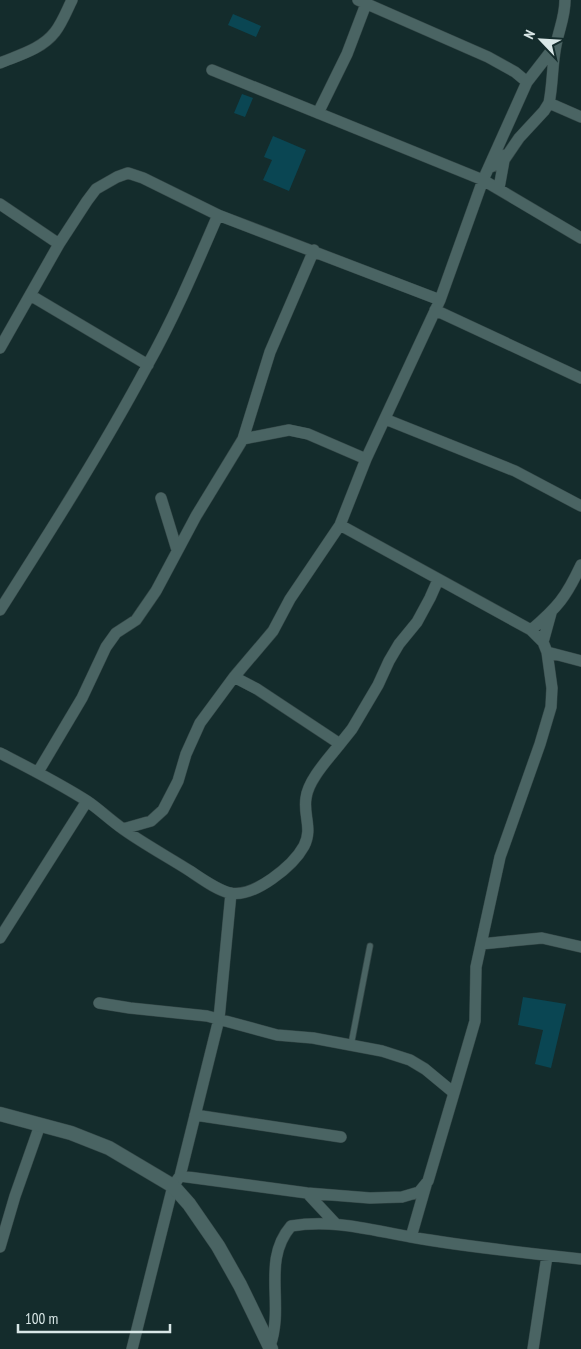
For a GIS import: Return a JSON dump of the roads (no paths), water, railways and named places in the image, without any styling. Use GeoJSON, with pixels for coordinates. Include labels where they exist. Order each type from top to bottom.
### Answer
{"type":"FeatureCollection","features":[{"type":"Feature","properties":{"kind":"street"},"geometry":{"type":"LineString","coordinates":[[0,63],[34,50],[45,42],[55,32],[72,0]]}},
{"type":"Feature","properties":{"kind":"street"},"geometry":{"type":"LineString","coordinates":[[489,168],[504,160],[519,138],[544,111],[548,103],[552,88],[555,46],[565,12],[564,0]]}},
{"type":"Feature","properties":{"kind":"street"},"geometry":{"type":"LineString","coordinates":[[318,113],[347,54],[362,2],[488,57],[515,72],[527,82]]}},
{"type":"Feature","properties":{"kind":"street"},"geometry":{"type":"LineString","coordinates":[[123,830],[150,821],[163,810],[178,781],[186,754],[200,723],[273,631],[290,599],[340,525],[366,459],[438,305],[484,180],[527,82],[555,46]]}},
{"type":"Feature","properties":{"kind":"street"},"geometry":{"type":"LineString","coordinates":[[212,70],[484,180],[581,238]]}},
{"type":"Feature","properties":{"kind":"street"},"geometry":{"type":"LineString","coordinates":[[548,103],[581,117]]}},
{"type":"Feature","properties":{"kind":"street"},"geometry":{"type":"LineString","coordinates":[[499,188],[505,150],[502,138]]}},
{"type":"Feature","properties":{"kind":"street"},"geometry":{"type":"LineString","coordinates":[[0,348],[58,244],[96,189],[128,173],[218,215],[314,250],[438,305],[581,378]]}},
{"type":"Feature","properties":{"kind":"street"},"geometry":{"type":"LineString","coordinates":[[0,204],[58,244]]}},
{"type":"Feature","properties":{"kind":"street"},"geometry":{"type":"LineString","coordinates":[[0,610],[73,495],[148,365],[187,286],[218,215]]}},
{"type":"Feature","properties":{"kind":"street"},"geometry":{"type":"LineString","coordinates":[[38,772],[82,698],[106,647],[116,633],[136,620],[156,591],[177,550],[243,439],[270,352],[314,250]]}},
{"type":"Feature","properties":{"kind":"street"},"geometry":{"type":"LineString","coordinates":[[30,295],[148,365]]}},
{"type":"Feature","properties":{"kind":"street"},"geometry":{"type":"LineString","coordinates":[[384,419],[516,471],[581,506]]}},
{"type":"Feature","properties":{"kind":"street"},"geometry":{"type":"LineString","coordinates":[[243,439],[289,430],[308,434],[366,459]]}},
{"type":"Feature","properties":{"kind":"street"},"geometry":{"type":"LineString","coordinates":[[161,498],[177,550]]}},
{"type":"Feature","properties":{"kind":"street"},"geometry":{"type":"LineString","coordinates":[[340,525],[531,630],[545,647],[581,660]]}},
{"type":"Feature","properties":{"kind":"street"},"geometry":{"type":"LineString","coordinates":[[531,630],[551,613],[568,592],[581,565]]}},
{"type":"Feature","properties":{"kind":"street"},"geometry":{"type":"LineString","coordinates":[[0,753],[38,772],[87,801],[123,830],[202,878],[230,893],[246,893],[262,886],[291,863],[304,845],[309,824],[305,808],[306,795],[317,774],[352,729],[378,685],[388,662],[399,644],[417,622],[438,580]]}},
{"type":"Feature","properties":{"kind":"street"},"geometry":{"type":"LineString","coordinates":[[411,1237],[475,1021],[476,967],[500,857],[551,707],[552,688],[545,647],[551,613]]}},
{"type":"Feature","properties":{"kind":"street"},"geometry":{"type":"LineString","coordinates":[[234,678],[257,689],[340,744]]}},
{"type":"Feature","properties":{"kind":"street"},"geometry":{"type":"LineString","coordinates":[[0,938],[87,801]]}},
{"type":"Feature","properties":{"kind":"street"},"geometry":{"type":"LineString","coordinates":[[132,1349],[195,1115],[218,1019],[230,893]]}},
{"type":"Feature","properties":{"kind":"street"},"geometry":{"type":"LineString","coordinates":[[481,944],[542,938],[581,947]]}},
{"type":"Feature","properties":{"kind":"street"},"geometry":{"type":"LineString","coordinates":[[99,1003],[207,1016],[277,1035],[313,1038],[382,1051],[410,1060],[454,1093]]}},
{"type":"Feature","properties":{"kind":"street"},"geometry":{"type":"LineString","coordinates":[[0,1114],[71,1133],[109,1148],[177,1181],[370,1198],[402,1197],[419,1192],[428,1181]]}},
{"type":"Feature","properties":{"kind":"street"},"geometry":{"type":"LineString","coordinates":[[195,1115],[341,1137]]}},
{"type":"Feature","properties":{"kind":"street"},"geometry":{"type":"LineString","coordinates":[[0,1247],[15,1196],[40,1126]]}},
{"type":"Feature","properties":{"kind":"street"},"geometry":{"type":"LineString","coordinates":[[177,1181],[189,1204],[218,1246],[271,1347]]}},
{"type":"Feature","properties":{"kind":"street"},"geometry":{"type":"LineString","coordinates":[[307,1193],[335,1223]]}},
{"type":"Feature","properties":{"kind":"street"},"geometry":{"type":"LineString","coordinates":[[271,1347],[275,1321],[276,1253],[283,1235],[291,1226],[335,1223],[411,1237],[581,1260]]}},
{"type":"Feature","properties":{"kind":"street"},"geometry":{"type":"LineString","coordinates":[[533,1349],[547,1256]]}},
{"type":"Feature","properties":{"kind":"lane"},"geometry":{"type":"LineString","coordinates":[[351,1045],[370,946]]}}]}
